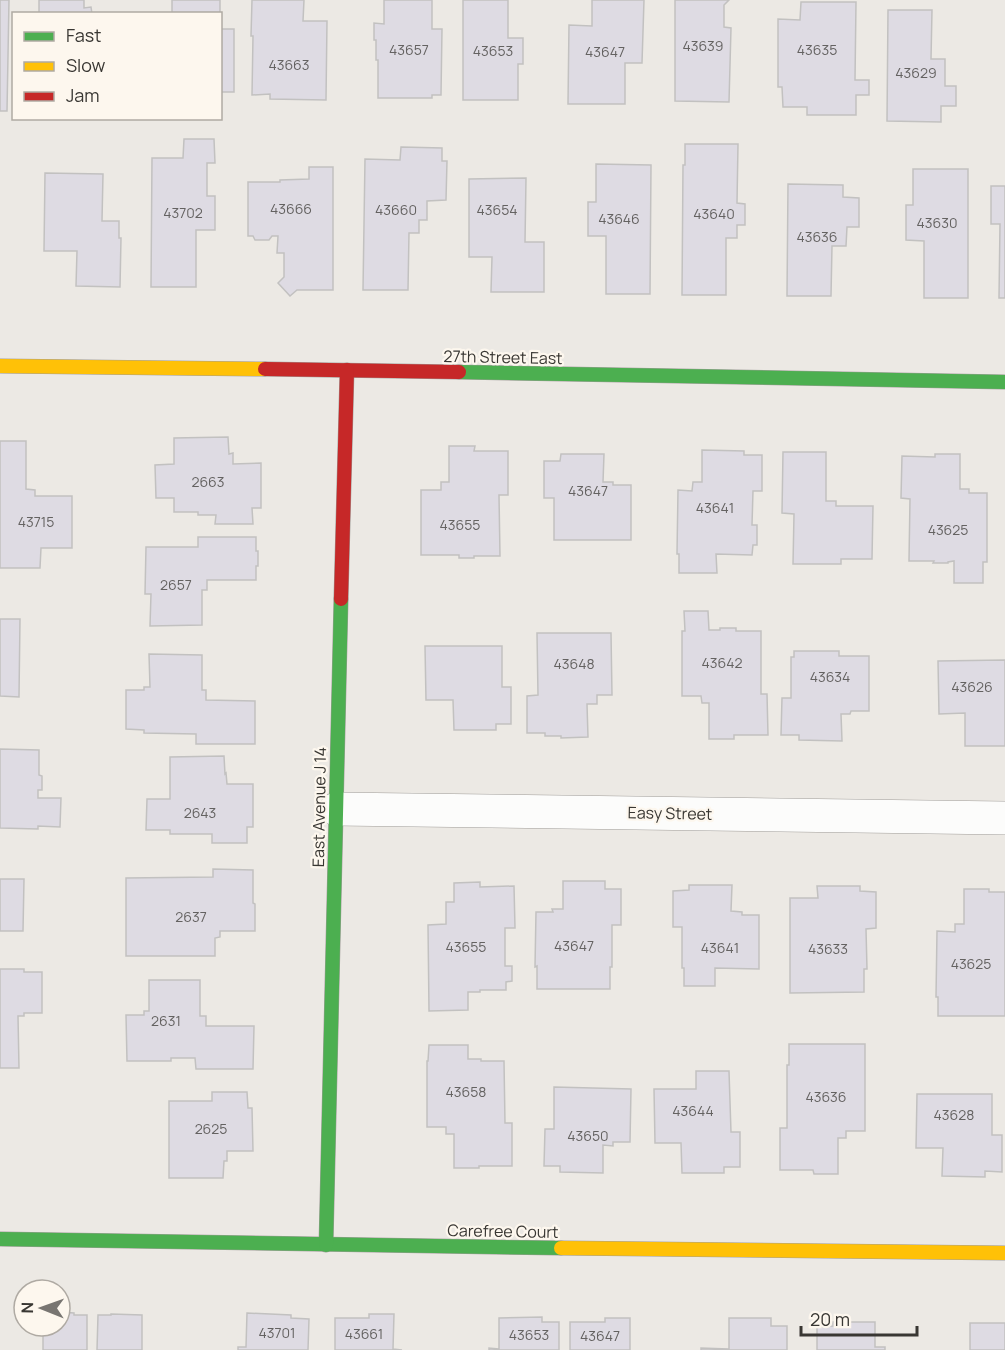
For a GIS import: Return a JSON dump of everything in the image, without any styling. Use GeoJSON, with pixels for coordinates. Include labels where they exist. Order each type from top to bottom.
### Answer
{"type":"FeatureCollection","features":[{"type":"Feature","properties":{"kind":"street","name":"27th Street East"},"geometry":{"type":"LineString","coordinates":[[0,366],[1005,382]]}},
{"type":"Feature","properties":{"kind":"street","name":"East Avenue J 14"},"geometry":{"type":"LineString","coordinates":[[326,1245],[347,370]]}},
{"type":"Feature","properties":{"kind":"street","name":"Easy Street"},"geometry":{"type":"LineString","coordinates":[[336,809],[1005,818]]}},
{"type":"Feature","properties":{"kind":"street","name":"Carefree Court"},"geometry":{"type":"LineString","coordinates":[[0,1239],[1005,1253]]}},
{"type":"Feature","properties":{"kind":"building"},"geometry":{"type":"Polygon","coordinates":[[[0,0],[9,0],[7,111],[0,111],[0,0]]]}},
{"type":"Feature","properties":{"kind":"building"},"geometry":{"type":"Polygon","coordinates":[[[39,0],[84,0],[84,8],[91,7],[92,12],[39,12],[39,0]]]}},
{"type":"Feature","properties":{"kind":"building"},"geometry":{"type":"Polygon","coordinates":[[[172,0],[220,0],[220,12],[172,12],[172,0]]]}},
{"type":"Feature","properties":{"kind":"building"},"geometry":{"type":"Polygon","coordinates":[[[252,0],[304,0],[303,21],[327,21],[326,100],[270,99],[270,94],[252,95],[252,0]]]}},
{"type":"Feature","properties":{"kind":"building"},"geometry":{"type":"Polygon","coordinates":[[[384,0],[432,0],[432,29],[442,29],[441,95],[432,95],[432,98],[378,98],[378,60],[376,60],[374,23],[384,24],[384,0]]]}},
{"type":"Feature","properties":{"kind":"building"},"geometry":{"type":"Polygon","coordinates":[[[463,0],[508,0],[508,38],[523,38],[523,64],[518,64],[518,100],[463,100],[463,0]]]}},
{"type":"Feature","properties":{"kind":"building"},"geometry":{"type":"Polygon","coordinates":[[[592,0],[644,0],[642,63],[625,63],[625,104],[568,104],[569,25],[592,26],[592,0]]]}},
{"type":"Feature","properties":{"kind":"building"},"geometry":{"type":"Polygon","coordinates":[[[675,0],[729,0],[724,5],[724,27],[731,28],[729,102],[675,101],[675,0]]]}},
{"type":"Feature","properties":{"kind":"building"},"geometry":{"type":"Polygon","coordinates":[[[801,2],[856,2],[855,80],[869,80],[869,95],[856,95],[856,115],[807,115],[807,107],[783,107],[782,87],[778,87],[778,19],[800,20],[801,2]]]}},
{"type":"Feature","properties":{"kind":"building"},"geometry":{"type":"Polygon","coordinates":[[[888,10],[932,10],[931,59],[945,59],[945,86],[956,86],[956,106],[941,106],[941,122],[887,121],[888,10]]]}},
{"type":"Feature","properties":{"kind":"building"},"geometry":{"type":"Polygon","coordinates":[[[222,29],[234,29],[234,92],[222,92],[222,29]]]}},
{"type":"Feature","properties":{"kind":"building"},"geometry":{"type":"Polygon","coordinates":[[[184,139],[214,139],[215,163],[207,163],[207,196],[215,196],[215,230],[196,230],[196,287],[151,287],[152,158],[183,158],[184,139]]]}},
{"type":"Feature","properties":{"kind":"building"},"geometry":{"type":"Polygon","coordinates":[[[685,144],[738,144],[737,203],[745,204],[745,225],[737,225],[737,238],[726,238],[726,295],[682,295],[685,144]]]}},
{"type":"Feature","properties":{"kind":"building"},"geometry":{"type":"Polygon","coordinates":[[[401,147],[442,148],[442,161],[447,161],[446,200],[427,201],[427,220],[419,220],[419,233],[409,233],[408,290],[363,290],[365,159],[400,160],[401,147]]]}},
{"type":"Feature","properties":{"kind":"building"},"geometry":{"type":"Polygon","coordinates":[[[596,164],[651,165],[650,294],[606,294],[606,236],[588,236],[588,202],[596,202],[596,164]]]}},
{"type":"Feature","properties":{"kind":"building"},"geometry":{"type":"Polygon","coordinates":[[[309,167],[333,167],[333,290],[297,290],[290,296],[278,283],[284,277],[284,253],[277,253],[278,236],[272,236],[269,240],[255,240],[253,236],[248,236],[248,182],[309,179],[309,167]]]}},
{"type":"Feature","properties":{"kind":"building"},"geometry":{"type":"Polygon","coordinates":[[[913,169],[968,169],[968,298],[924,298],[924,241],[906,240],[906,205],[913,205],[913,169]]]}},
{"type":"Feature","properties":{"kind":"building"},"geometry":{"type":"Polygon","coordinates":[[[45,173],[103,174],[102,221],[119,221],[120,287],[76,286],[77,251],[44,251],[45,173]]]}},
{"type":"Feature","properties":{"kind":"building"},"geometry":{"type":"Polygon","coordinates":[[[526,178],[525,242],[544,242],[544,292],[491,292],[492,257],[469,257],[469,179],[526,178]]]}},
{"type":"Feature","properties":{"kind":"building"},"geometry":{"type":"Polygon","coordinates":[[[788,184],[843,185],[843,197],[859,198],[859,227],[847,227],[846,246],[832,246],[831,296],[787,296],[788,184]]]}},
{"type":"Feature","properties":{"kind":"building"},"geometry":{"type":"Polygon","coordinates":[[[991,186],[1005,186],[1005,298],[999,298],[1000,224],[991,224],[991,186]]]}},
{"type":"Feature","properties":{"kind":"building"},"geometry":{"type":"Polygon","coordinates":[[[228,437],[229,454],[233,453],[233,464],[261,463],[261,508],[252,508],[253,524],[215,524],[216,515],[174,512],[174,498],[156,498],[155,465],[174,464],[174,438],[228,437]]]}},
{"type":"Feature","properties":{"kind":"building"},"geometry":{"type":"Polygon","coordinates":[[[0,441],[26,441],[26,489],[35,490],[35,496],[72,496],[72,548],[41,548],[40,568],[0,568],[0,441]]]}},
{"type":"Feature","properties":{"kind":"building"},"geometry":{"type":"Polygon","coordinates":[[[449,446],[475,446],[474,451],[508,451],[508,495],[499,495],[500,556],[459,558],[459,555],[421,555],[421,490],[441,490],[441,482],[449,482],[449,446]]]}},
{"type":"Feature","properties":{"kind":"building"},"geometry":{"type":"Polygon","coordinates":[[[702,450],[744,451],[744,455],[762,455],[762,491],[753,491],[752,525],[757,525],[757,545],[753,545],[752,555],[716,554],[717,573],[679,573],[678,490],[692,491],[693,482],[702,482],[702,450]]]}},
{"type":"Feature","properties":{"kind":"building"},"geometry":{"type":"Polygon","coordinates":[[[783,452],[826,452],[826,501],[836,501],[836,506],[873,506],[872,559],[841,559],[841,564],[793,564],[794,514],[782,513],[783,452]]]}},
{"type":"Feature","properties":{"kind":"building"},"geometry":{"type":"Polygon","coordinates":[[[561,454],[604,454],[603,482],[613,482],[613,485],[631,485],[631,540],[554,540],[554,498],[544,498],[544,461],[560,461],[561,454]]]}},
{"type":"Feature","properties":{"kind":"building"},"geometry":{"type":"Polygon","coordinates":[[[935,454],[960,454],[960,489],[969,489],[969,493],[987,493],[987,562],[983,562],[983,583],[954,583],[954,561],[933,563],[934,561],[909,561],[910,499],[901,498],[902,456],[935,457],[935,454]]]}},
{"type":"Feature","properties":{"kind":"building"},"geometry":{"type":"Polygon","coordinates":[[[198,537],[256,537],[258,566],[256,566],[256,580],[207,580],[207,590],[202,590],[202,625],[150,626],[151,594],[145,594],[146,547],[198,547],[198,537]]]}},
{"type":"Feature","properties":{"kind":"building"},"geometry":{"type":"Polygon","coordinates":[[[684,611],[708,611],[709,630],[736,628],[736,631],[761,631],[761,694],[767,694],[768,735],[734,735],[734,739],[709,739],[709,703],[702,703],[701,696],[682,696],[684,611]]]}},
{"type":"Feature","properties":{"kind":"building"},"geometry":{"type":"Polygon","coordinates":[[[0,619],[20,619],[19,697],[0,696],[0,619]]]}},
{"type":"Feature","properties":{"kind":"building"},"geometry":{"type":"Polygon","coordinates":[[[537,633],[611,633],[612,695],[597,695],[597,704],[587,704],[588,737],[561,738],[561,736],[545,736],[545,733],[527,733],[527,696],[538,695],[537,633]]]}},
{"type":"Feature","properties":{"kind":"building"},"geometry":{"type":"Polygon","coordinates":[[[425,646],[502,646],[502,687],[511,687],[511,724],[496,724],[496,730],[454,730],[453,700],[426,700],[425,646]]]}},
{"type":"Feature","properties":{"kind":"building"},"geometry":{"type":"Polygon","coordinates":[[[794,651],[839,651],[839,656],[869,656],[869,711],[851,711],[850,714],[841,714],[842,741],[799,740],[799,735],[781,735],[782,698],[791,698],[791,657],[794,657],[794,651]]]}},
{"type":"Feature","properties":{"kind":"building"},"geometry":{"type":"Polygon","coordinates":[[[149,654],[202,655],[202,690],[206,690],[206,700],[255,701],[255,744],[196,744],[196,734],[144,733],[144,730],[126,729],[126,690],[144,690],[144,687],[150,687],[149,654]]]}},
{"type":"Feature","properties":{"kind":"building"},"geometry":{"type":"Polygon","coordinates":[[[1005,660],[1005,746],[965,746],[965,713],[939,714],[938,661],[1005,660]]]}},
{"type":"Feature","properties":{"kind":"building"},"geometry":{"type":"Polygon","coordinates":[[[0,749],[39,750],[39,775],[42,776],[42,790],[38,790],[38,798],[61,798],[60,827],[0,828],[0,749]]]}},
{"type":"Feature","properties":{"kind":"building"},"geometry":{"type":"Polygon","coordinates":[[[224,756],[227,784],[253,784],[253,827],[247,827],[247,843],[212,843],[212,834],[170,834],[170,830],[146,830],[147,799],[170,799],[170,757],[224,756]]]}},
{"type":"Feature","properties":{"kind":"building"},"geometry":{"type":"Polygon","coordinates":[[[213,869],[253,870],[255,931],[220,931],[220,937],[215,938],[215,956],[126,956],[126,878],[213,877],[213,869]]]}},
{"type":"Feature","properties":{"kind":"building"},"geometry":{"type":"Polygon","coordinates":[[[0,879],[24,879],[23,931],[0,931],[0,879]]]}},
{"type":"Feature","properties":{"kind":"building"},"geometry":{"type":"Polygon","coordinates":[[[563,881],[605,881],[605,889],[621,889],[621,925],[612,925],[610,989],[537,989],[536,912],[553,912],[552,909],[563,909],[563,881]]]}},
{"type":"Feature","properties":{"kind":"building"},"geometry":{"type":"Polygon","coordinates":[[[480,882],[480,887],[514,886],[515,928],[505,928],[505,966],[512,966],[512,981],[506,982],[506,990],[468,992],[468,1010],[429,1011],[428,925],[446,924],[446,902],[454,902],[454,883],[480,882]]]}},
{"type":"Feature","properties":{"kind":"building"},"geometry":{"type":"Polygon","coordinates":[[[689,885],[732,885],[731,911],[742,912],[742,915],[759,915],[759,969],[715,968],[715,986],[684,986],[682,927],[673,927],[673,891],[689,890],[689,885]]]}},
{"type":"Feature","properties":{"kind":"building"},"geometry":{"type":"Polygon","coordinates":[[[817,886],[860,886],[860,891],[876,892],[876,928],[866,929],[867,969],[864,969],[864,992],[790,993],[790,898],[818,898],[817,886]]]}},
{"type":"Feature","properties":{"kind":"building"},"geometry":{"type":"Polygon","coordinates":[[[964,889],[989,889],[989,892],[1005,892],[1005,1016],[938,1016],[937,931],[955,932],[955,924],[964,924],[964,889]]]}},
{"type":"Feature","properties":{"kind":"building"},"geometry":{"type":"Polygon","coordinates":[[[0,969],[42,972],[42,1013],[24,1013],[24,1016],[18,1016],[19,1068],[0,1068],[0,969]]]}},
{"type":"Feature","properties":{"kind":"building"},"geometry":{"type":"Polygon","coordinates":[[[149,980],[200,980],[200,1016],[206,1016],[206,1026],[254,1026],[253,1069],[196,1069],[195,1058],[171,1058],[171,1061],[127,1061],[126,1015],[144,1015],[144,1011],[149,1011],[149,980]]]}},
{"type":"Feature","properties":{"kind":"building"},"geometry":{"type":"Polygon","coordinates":[[[789,1044],[865,1044],[865,1131],[846,1131],[846,1138],[838,1138],[838,1174],[814,1174],[813,1170],[780,1170],[780,1128],[787,1128],[789,1044]]]}},
{"type":"Feature","properties":{"kind":"building"},"geometry":{"type":"Polygon","coordinates":[[[429,1045],[468,1045],[468,1059],[504,1061],[505,1123],[512,1123],[512,1166],[454,1168],[454,1134],[446,1134],[446,1127],[427,1127],[429,1045]]]}},
{"type":"Feature","properties":{"kind":"building"},"geometry":{"type":"Polygon","coordinates":[[[696,1071],[729,1071],[731,1132],[740,1132],[740,1167],[724,1167],[724,1173],[682,1173],[681,1143],[655,1143],[654,1089],[696,1089],[696,1071]]]}},
{"type":"Feature","properties":{"kind":"building"},"geometry":{"type":"Polygon","coordinates":[[[554,1087],[631,1089],[630,1142],[613,1142],[613,1146],[603,1145],[603,1173],[560,1172],[560,1166],[544,1166],[545,1129],[554,1129],[554,1087]]]}},
{"type":"Feature","properties":{"kind":"building"},"geometry":{"type":"Polygon","coordinates":[[[212,1092],[247,1092],[248,1108],[252,1108],[253,1151],[227,1151],[223,1178],[169,1178],[169,1101],[212,1101],[212,1092]]]}},
{"type":"Feature","properties":{"kind":"building"},"geometry":{"type":"Polygon","coordinates":[[[917,1094],[992,1094],[992,1135],[1002,1135],[1002,1172],[985,1171],[985,1177],[942,1176],[943,1148],[916,1148],[917,1094]]]}},
{"type":"Feature","properties":{"kind":"building"},"geometry":{"type":"Polygon","coordinates":[[[72,1313],[74,1315],[87,1315],[87,1350],[43,1350],[43,1338],[72,1338],[72,1313]]]}},
{"type":"Feature","properties":{"kind":"building"},"geometry":{"type":"Polygon","coordinates":[[[247,1313],[291,1315],[291,1318],[309,1319],[308,1350],[238,1350],[238,1347],[246,1347],[247,1313]]]}},
{"type":"Feature","properties":{"kind":"building"},"geometry":{"type":"Polygon","coordinates":[[[369,1314],[394,1314],[393,1349],[402,1350],[335,1350],[335,1318],[369,1318],[369,1314]]]}},
{"type":"Feature","properties":{"kind":"building"},"geometry":{"type":"Polygon","coordinates":[[[98,1315],[142,1315],[142,1350],[97,1350],[98,1315]]]}},
{"type":"Feature","properties":{"kind":"building"},"geometry":{"type":"Polygon","coordinates":[[[542,1317],[542,1322],[559,1322],[559,1350],[489,1350],[489,1348],[499,1349],[499,1318],[542,1317]]]}},
{"type":"Feature","properties":{"kind":"building"},"geometry":{"type":"Polygon","coordinates":[[[605,1318],[630,1318],[630,1350],[570,1350],[570,1322],[605,1322],[605,1318]]]}},
{"type":"Feature","properties":{"kind":"building"},"geometry":{"type":"Polygon","coordinates":[[[729,1318],[771,1318],[771,1326],[787,1326],[787,1350],[701,1350],[701,1348],[729,1349],[729,1318]]]}},
{"type":"Feature","properties":{"kind":"building"},"geometry":{"type":"Polygon","coordinates":[[[833,1322],[875,1322],[875,1347],[885,1347],[885,1350],[817,1350],[817,1327],[833,1326],[833,1322]]]}},
{"type":"Feature","properties":{"kind":"building"},"geometry":{"type":"Polygon","coordinates":[[[970,1323],[1005,1323],[1005,1350],[970,1350],[970,1323]]]}},
{"type":"Feature","properties":{"kind":"traffic: fast"},"geometry":{"type":"LineString","coordinates":[[459,372],[1005,382]]}},
{"type":"Feature","properties":{"kind":"traffic: fast"},"geometry":{"type":"LineString","coordinates":[[326,1245],[341,599]]}},
{"type":"Feature","properties":{"kind":"traffic: fast"},"geometry":{"type":"LineString","coordinates":[[0,1239],[561,1248]]}},
{"type":"Feature","properties":{"kind":"traffic: slow"},"geometry":{"type":"LineString","coordinates":[[0,366],[265,369]]}},
{"type":"Feature","properties":{"kind":"traffic: slow"},"geometry":{"type":"LineString","coordinates":[[561,1248],[1005,1253]]}},
{"type":"Feature","properties":{"kind":"traffic: jam"},"geometry":{"type":"LineString","coordinates":[[265,369],[459,372]]}},
{"type":"Feature","properties":{"kind":"traffic: jam"},"geometry":{"type":"LineString","coordinates":[[341,599],[347,370]]}}]}
